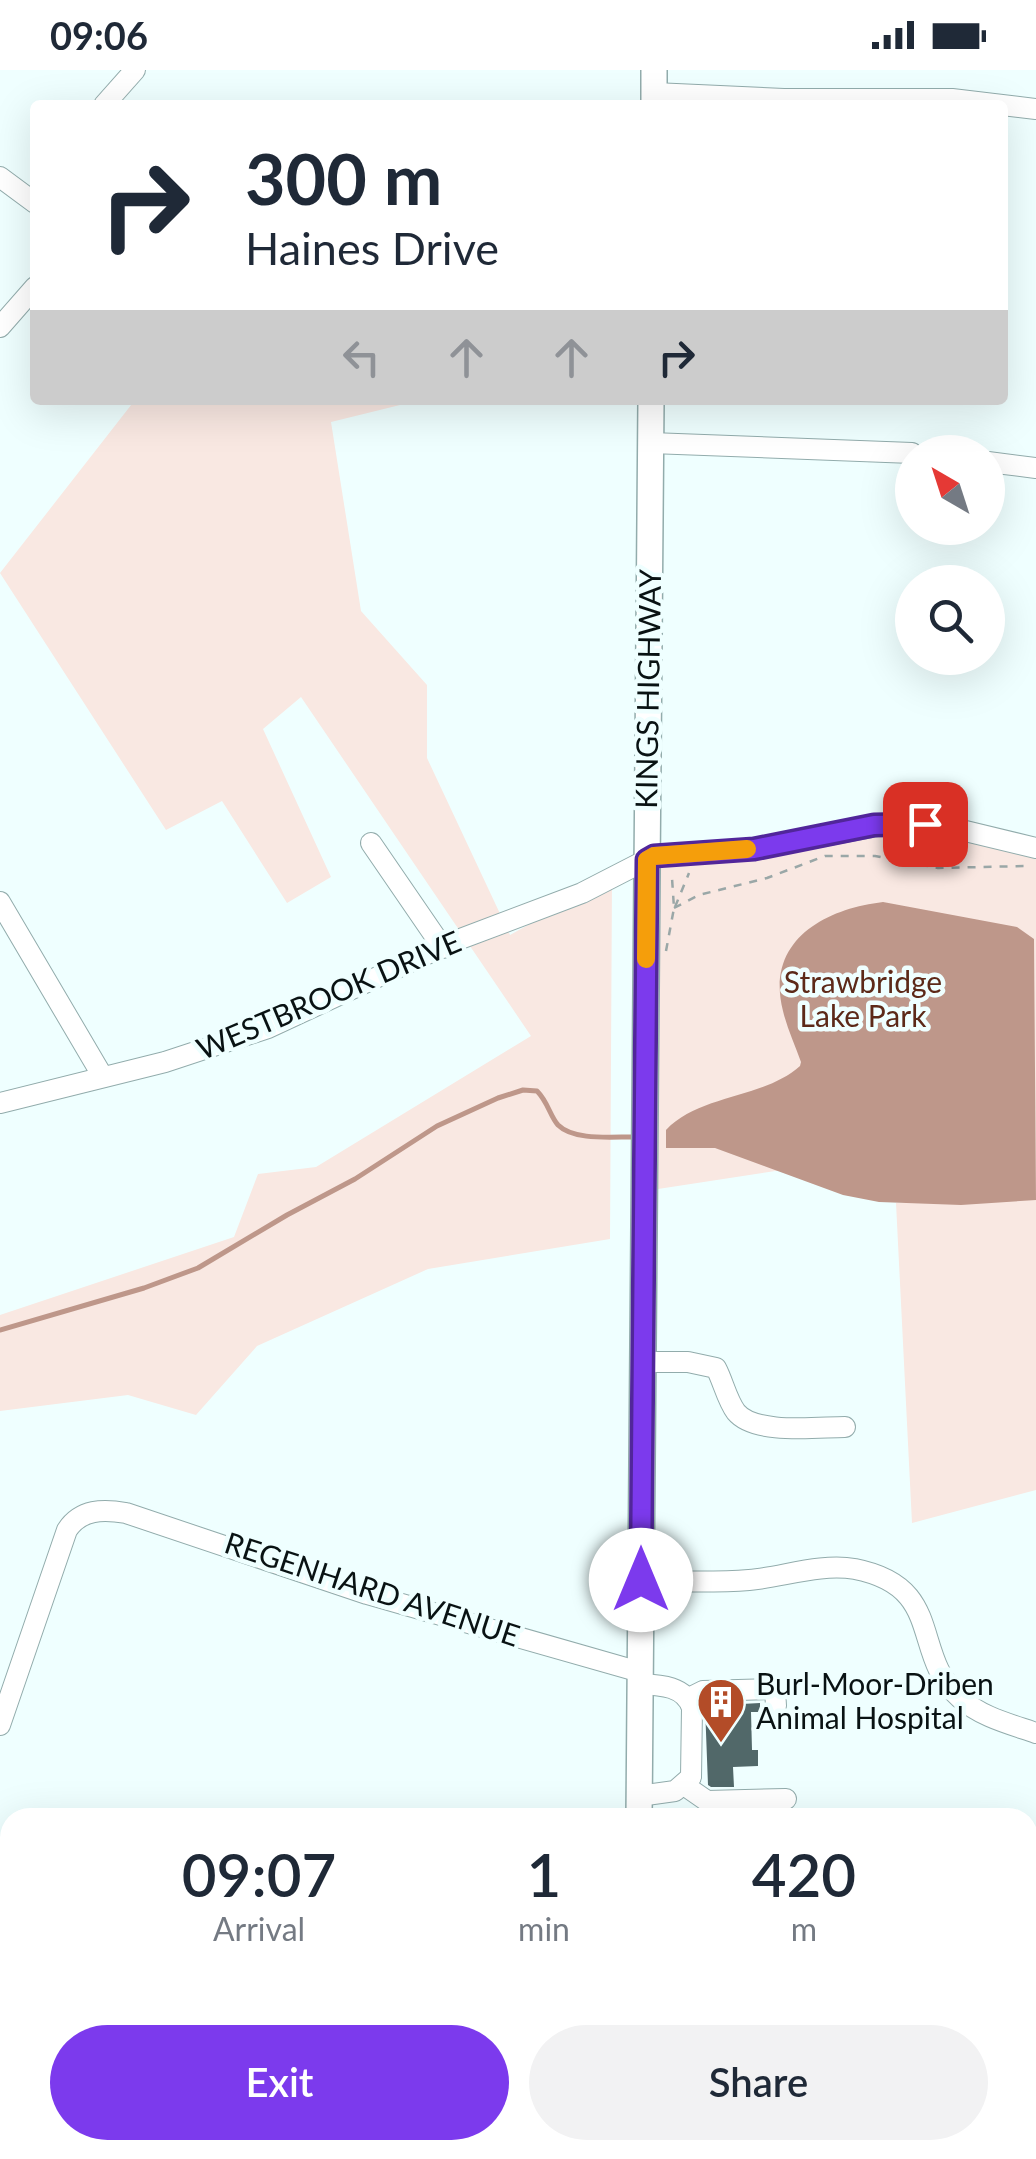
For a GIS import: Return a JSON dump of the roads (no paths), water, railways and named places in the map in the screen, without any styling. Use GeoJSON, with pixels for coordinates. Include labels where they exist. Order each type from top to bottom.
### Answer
{"type":"FeatureCollection","features":[{"type":"Feature","properties":{"kind":"main road","name":"KINGS HIGHWAY"},"geometry":{"type":"LineString","coordinates":[[639,1807],[651,405]]}},
{"type":"Feature","properties":{"kind":"street"},"geometry":{"type":"LineString","coordinates":[[108,100],[135,70]]}},
{"type":"Feature","properties":{"kind":"street"},"geometry":{"type":"LineString","coordinates":[[654,89],[784,99],[967,100]]}},
{"type":"Feature","properties":{"kind":"street"},"geometry":{"type":"LineString","coordinates":[[1008,105],[1036,109]]}},
{"type":"Feature","properties":{"kind":"street"},"geometry":{"type":"LineString","coordinates":[[0,177],[30,199]]}},
{"type":"Feature","properties":{"kind":"street"},"geometry":{"type":"LineString","coordinates":[[0,327],[30,292]]}},
{"type":"Feature","properties":{"kind":"street"},"geometry":{"type":"LineString","coordinates":[[651,443],[895,452]]}},
{"type":"Feature","properties":{"kind":"street"},"geometry":{"type":"LineString","coordinates":[[1005,464],[1036,468]]}},
{"type":"Feature","properties":{"kind":"street","name":"WESTBROOK DRIVE"},"geometry":{"type":"LineString","coordinates":[[0,1103],[165,1062],[268,1028],[443,948],[582,894],[654,856],[766,847],[898,822],[953,828],[1034,857]]}},
{"type":"Feature","properties":{"kind":"street"},"geometry":{"type":"LineString","coordinates":[[371,843],[443,948]]}},
{"type":"Feature","properties":{"kind":"street"},"geometry":{"type":"LineString","coordinates":[[0,902],[103,1077]]}},
{"type":"Feature","properties":{"kind":"street"},"geometry":{"type":"LineString","coordinates":[[643,1362],[688,1362],[716,1368],[733,1408],[746,1422],[845,1428]]}},
{"type":"Feature","properties":{"kind":"street","name":"REGENHARD AVENUE"},"geometry":{"type":"LineString","coordinates":[[0,1726],[67,1530],[74,1518],[86,1512],[126,1513],[366,1594],[660,1684],[689,1698]]}},
{"type":"Feature","properties":{"kind":"street"},"geometry":{"type":"LineString","coordinates":[[641,1580],[746,1580],[836,1569],[853,1569],[886,1580],[912,1600],[939,1668],[959,1698],[990,1717],[1036,1733]]}},
{"type":"Feature","properties":{"kind":"street"},"geometry":{"type":"LineString","coordinates":[[639,1807],[675,1791],[691,1776],[689,1698],[703,1691],[775,1689],[776,1706]]}},
{"type":"Feature","properties":{"kind":"street"},"geometry":{"type":"LineString","coordinates":[[684,1785],[707,1801],[786,1799]]}},
{"type":"Feature","properties":{"kind":"waterway"},"geometry":{"type":"LineString","coordinates":[[0,1330],[198,1268],[355,1179],[437,1126],[523,1090],[537,1091],[565,1130],[585,1136],[639,1137]]}},
{"type":"Feature","properties":{"kind":"place","name":"Burl-Moor-Driben Animal Hospital"},"geometry":{"type":"Point","coordinates":[721,1744]}},
{"type":"Feature","properties":{"kind":"park label","name":"Strawbridge Lake Park"},"geometry":{"type":"Point","coordinates":[863,1000]}}]}
